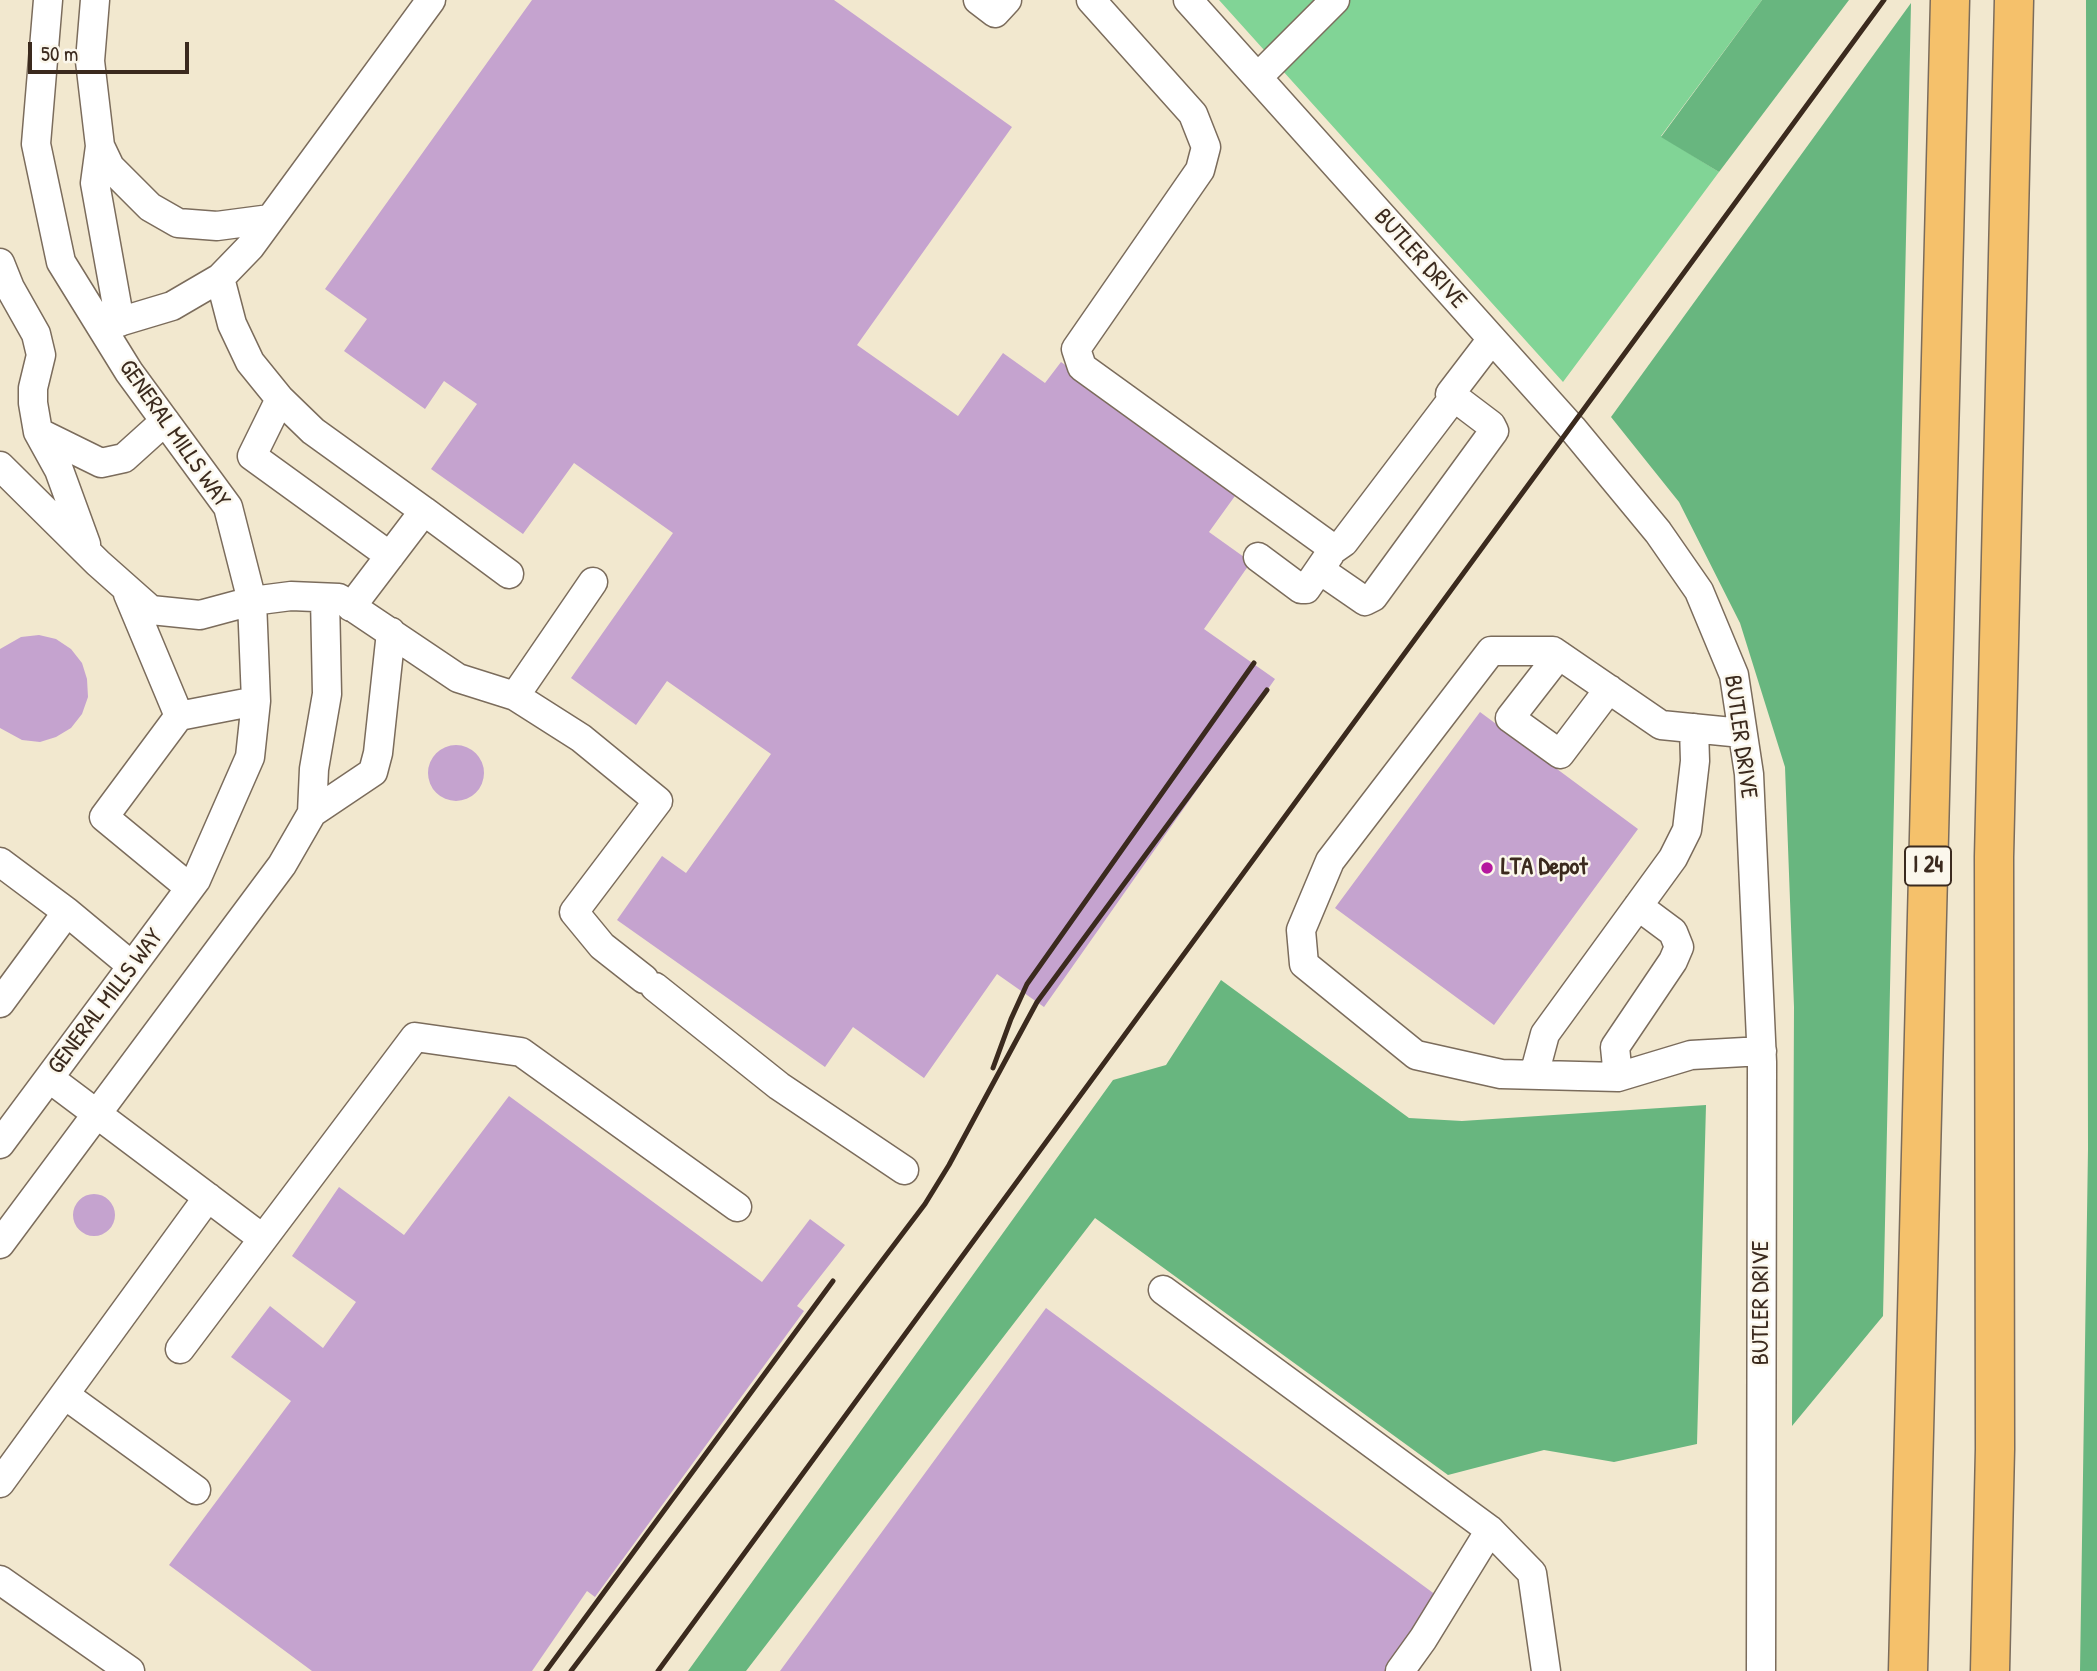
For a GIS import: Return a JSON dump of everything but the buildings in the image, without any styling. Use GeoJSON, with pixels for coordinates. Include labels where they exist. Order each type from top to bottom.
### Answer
{"type":"FeatureCollection","features":[{"type":"Feature","properties":{"kind":"highway","name":"I 24"},"geometry":{"type":"LineString","coordinates":[[1908,1671],[1950,0]]}},
{"type":"Feature","properties":{"kind":"highway"},"geometry":{"type":"LineString","coordinates":[[1990,1671],[1995,1450],[1994,857],[2014,0]]}},
{"type":"Feature","properties":{"kind":"street","name":"GENERAL MILLS WAY"},"geometry":{"type":"LineString","coordinates":[[1,1141],[196,880],[250,757],[256,701],[252,601],[228,507],[129,372],[111,324],[61,262],[36,144],[48,0]]}},
{"type":"Feature","properties":{"kind":"street"},"geometry":{"type":"LineString","coordinates":[[95,0],[90,61],[100,146],[95,183],[111,324],[172,306],[220,278],[250,247],[430,0]]}},
{"type":"Feature","properties":{"kind":"street"},"geometry":{"type":"LineString","coordinates":[[978,0],[995,13],[1007,0]]}},
{"type":"Feature","properties":{"kind":"street"},"geometry":{"type":"LineString","coordinates":[[1091,0],[1193,114],[1206,146],[1200,170],[1076,349],[1082,367],[1327,559],[1365,601],[1373,597],[1493,431],[1490,425],[1454,397]]}},
{"type":"Feature","properties":{"kind":"street","name":"BUTLER DRIVE"},"geometry":{"type":"LineString","coordinates":[[1188,0],[1572,428],[1658,532],[1699,591],[1734,675],[1749,774],[1762,1051],[1761,1671]]}},
{"type":"Feature","properties":{"kind":"street"},"geometry":{"type":"LineString","coordinates":[[1258,77],[1335,0]]}},
{"type":"Feature","properties":{"kind":"street"},"geometry":{"type":"LineString","coordinates":[[100,146],[110,167],[150,207],[178,223],[217,226],[270,219]]}},
{"type":"Feature","properties":{"kind":"street"},"geometry":{"type":"LineString","coordinates":[[0,263],[10,288],[36,334],[41,355],[33,388],[38,432],[58,470],[89,553]]}},
{"type":"Feature","properties":{"kind":"street"},"geometry":{"type":"LineString","coordinates":[[220,278],[232,324],[250,362],[280,400],[313,430],[509,574]]}},
{"type":"Feature","properties":{"kind":"street"},"geometry":{"type":"LineString","coordinates":[[1258,557],[1301,589],[1306,589],[1497,344]]}},
{"type":"Feature","properties":{"kind":"street"},"geometry":{"type":"LineString","coordinates":[[280,400],[252,456],[390,555]]}},
{"type":"Feature","properties":{"kind":"street"},"geometry":{"type":"LineString","coordinates":[[38,432],[101,463],[124,458],[165,421]]}},
{"type":"Feature","properties":{"kind":"street"},"geometry":{"type":"LineString","coordinates":[[0,466],[150,610],[200,615],[252,601],[290,596],[339,598],[458,678],[515,696],[581,738],[658,801],[574,912],[602,946],[779,1086],[904,1170]]}},
{"type":"Feature","properties":{"kind":"street"},"geometry":{"type":"LineString","coordinates":[[352,607],[424,511]]}},
{"type":"Feature","properties":{"kind":"street"},"geometry":{"type":"LineString","coordinates":[[515,696],[593,582]]}},
{"type":"Feature","properties":{"kind":"street"},"geometry":{"type":"LineString","coordinates":[[125,586],[179,716]]}},
{"type":"Feature","properties":{"kind":"street"},"geometry":{"type":"LineString","coordinates":[[312,813],[314,769],[327,694],[325,598]]}},
{"type":"Feature","properties":{"kind":"street"},"geometry":{"type":"LineString","coordinates":[[0,1244],[282,865],[312,813],[373,772],[379,753],[391,632]]}},
{"type":"Feature","properties":{"kind":"street"},"geometry":{"type":"LineString","coordinates":[[1742,733],[1661,725],[1553,651],[1492,651],[1330,860],[1301,930],[1304,964],[1416,1055],[1501,1074],[1618,1077],[1691,1055],[1762,1051]]}},
{"type":"Feature","properties":{"kind":"street"},"geometry":{"type":"LineString","coordinates":[[1559,655],[1510,718],[1560,754],[1609,689]]}},
{"type":"Feature","properties":{"kind":"street"},"geometry":{"type":"LineString","coordinates":[[190,888],[103,817],[179,716],[256,701]]}},
{"type":"Feature","properties":{"kind":"street"},"geometry":{"type":"LineString","coordinates":[[1534,1075],[1545,1034],[1673,858],[1687,830],[1695,761],[1694,728]]}},
{"type":"Feature","properties":{"kind":"street"},"geometry":{"type":"LineString","coordinates":[[0,862],[67,912],[132,966]]}},
{"type":"Feature","properties":{"kind":"street"},"geometry":{"type":"LineString","coordinates":[[1618,1077],[1615,1047],[1673,961],[1679,947],[1673,932],[1638,906]]}},
{"type":"Feature","properties":{"kind":"street"},"geometry":{"type":"LineString","coordinates":[[0,1003],[67,912]]}},
{"type":"Feature","properties":{"kind":"street"},"geometry":{"type":"LineString","coordinates":[[180,1349],[415,1037],[521,1052],[737,1207]]}},
{"type":"Feature","properties":{"kind":"street"},"geometry":{"type":"LineString","coordinates":[[49,1078],[262,1238]]}},
{"type":"Feature","properties":{"kind":"street"},"geometry":{"type":"LineString","coordinates":[[0,1483],[208,1197]]}},
{"type":"Feature","properties":{"kind":"street"},"geometry":{"type":"LineString","coordinates":[[1163,1290],[1490,1530],[1532,1573],[1546,1671]]}},
{"type":"Feature","properties":{"kind":"street"},"geometry":{"type":"LineString","coordinates":[[65,1395],[196,1490]]}},
{"type":"Feature","properties":{"kind":"street"},"geometry":{"type":"LineString","coordinates":[[1400,1671],[1423,1639],[1490,1530]]}},
{"type":"Feature","properties":{"kind":"street"},"geometry":{"type":"LineString","coordinates":[[0,1580],[130,1671]]}},
{"type":"Feature","properties":{"kind":"green space"},"geometry":{"type":"Polygon","coordinates":[[[1219,0],[1762,0],[1661,136],[1719,172],[1563,382],[1219,0]]]}},
{"type":"Feature","properties":{"kind":"green space"},"geometry":{"type":"Polygon","coordinates":[[[1762,0],[1849,0],[1719,172],[1661,137],[1762,0]]]}},
{"type":"Feature","properties":{"kind":"green space"},"geometry":{"type":"Polygon","coordinates":[[[2086,0],[2097,0],[2097,1671],[2080,1671],[2088,1149],[2086,0]]]}},
{"type":"Feature","properties":{"kind":"green space"},"geometry":{"type":"Polygon","coordinates":[[[1911,3],[1883,1316],[1792,1426],[1794,1007],[1785,767],[1740,623],[1679,502],[1611,417],[1911,3]]]}},
{"type":"Feature","properties":{"kind":"green space"},"geometry":{"type":"Polygon","coordinates":[[[1221,980],[1409,1118],[1462,1121],[1706,1105],[1697,1444],[1614,1462],[1544,1450],[1448,1475],[1095,1218],[746,1671],[688,1671],[1113,1080],[1166,1065],[1221,980]]]}},
{"type":"Feature","properties":{"kind":"railway"},"geometry":{"type":"LineString","coordinates":[[658,1671],[1884,0]]}},
{"type":"Feature","properties":{"kind":"railway"},"geometry":{"type":"LineString","coordinates":[[993,1068],[1027,984],[1254,663]]}},
{"type":"Feature","properties":{"kind":"railway"},"geometry":{"type":"LineString","coordinates":[[571,1671],[925,1204],[1037,1002],[1267,690]]}},
{"type":"Feature","properties":{"kind":"railway"},"geometry":{"type":"LineString","coordinates":[[546,1671],[833,1281]]}},
{"type":"Feature","properties":{"kind":"place","name":"LTA Depot"},"geometry":{"type":"Point","coordinates":[1487,868]}}]}
